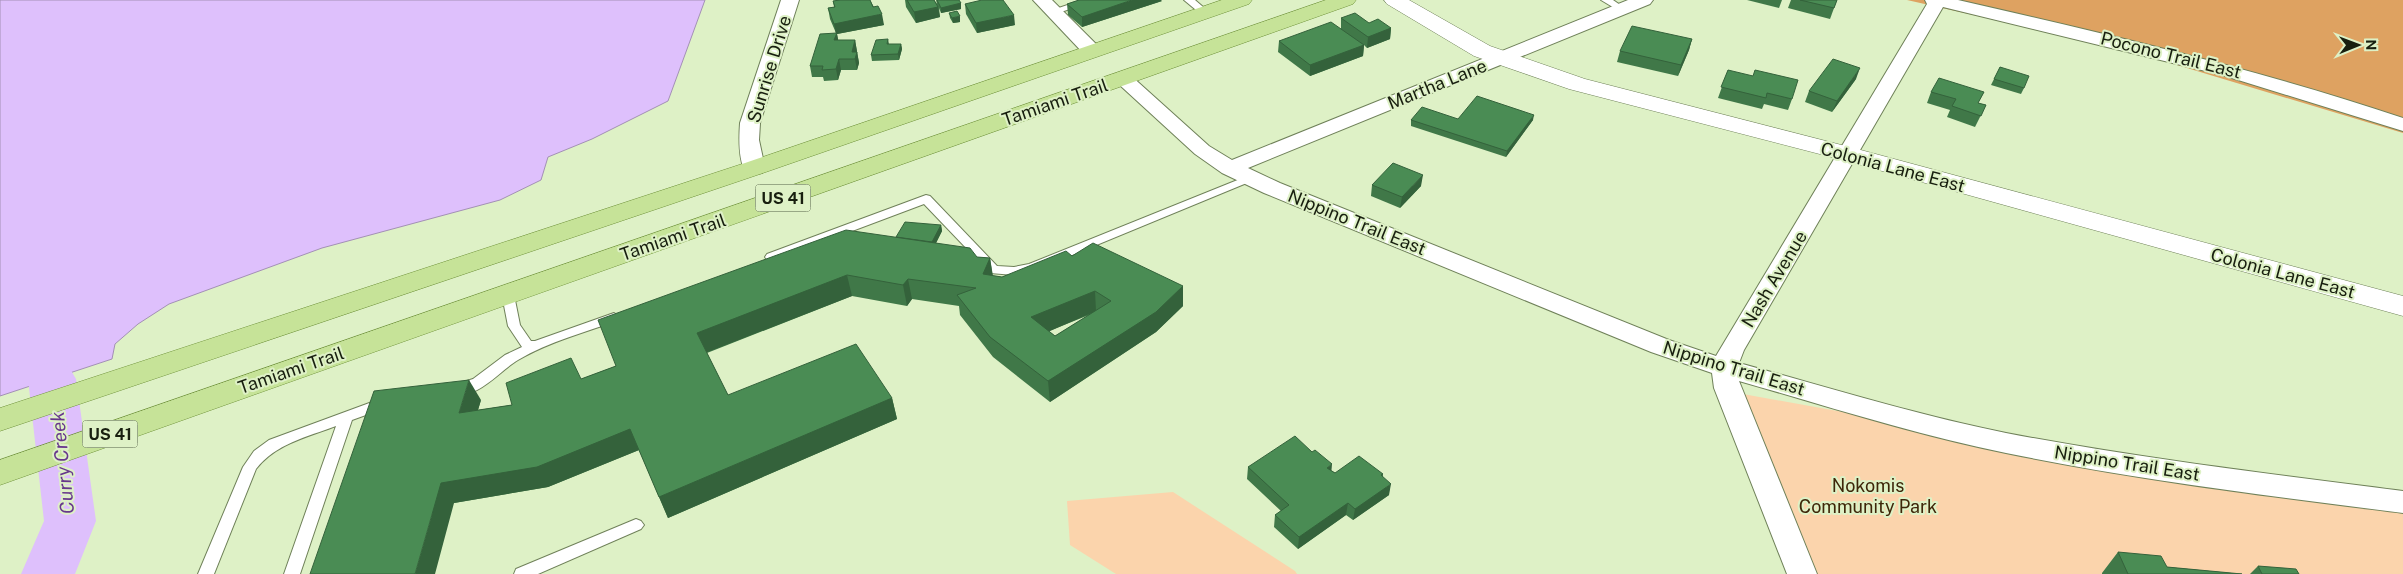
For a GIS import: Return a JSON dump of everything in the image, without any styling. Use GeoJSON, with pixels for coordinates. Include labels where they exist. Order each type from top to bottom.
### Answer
{"type":"FeatureCollection","features":[{"type":"Feature","properties":{"kind":"main road","name":"Tamiami Trail"},"geometry":{"type":"LineString","coordinates":[[0,420],[754,168],[1092,51],[1197,6],[1242,0]]}},
{"type":"Feature","properties":{"kind":"main road","name":"Tamiami Trail"},"geometry":{"type":"LineString","coordinates":[[0,473],[1346,0]]}},
{"type":"Feature","properties":{"kind":"street","name":"Sunrise Drive"},"geometry":{"type":"LineString","coordinates":[[754,168],[748,140],[750,123],[790,0]]}},
{"type":"Feature","properties":{"kind":"street","name":"Colonia Lane East"},"geometry":{"type":"LineString","coordinates":[[1394,0],[1464,42],[1500,58],[1577,84],[1848,154],[2403,306]]}},
{"type":"Feature","properties":{"kind":"street","name":"Martha Lane"},"geometry":{"type":"LineString","coordinates":[[1240,173],[1500,58],[1614,4],[1644,0]]}},
{"type":"Feature","properties":{"kind":"street","name":"Pocono Trail East"},"geometry":{"type":"LineString","coordinates":[[1936,0],[2245,74],[2330,99],[2403,125]]}},
{"type":"Feature","properties":{"kind":"street","name":"Nash Avenue"},"geometry":{"type":"LineString","coordinates":[[1724,368],[1732,350],[1848,154],[1936,0]]}},
{"type":"Feature","properties":{"kind":"street"},"geometry":{"type":"LineString","coordinates":[[1047,6],[1092,51]]}},
{"type":"Feature","properties":{"kind":"street","name":"Nippino Trail East"},"geometry":{"type":"LineString","coordinates":[[1122,78],[1202,150],[1240,173],[1652,343],[1724,368],[1925,424],[2005,443],[2250,483],[2403,502]]}},
{"type":"Feature","properties":{"kind":"street"},"geometry":{"type":"LineString","coordinates":[[1724,368],[1727,388],[1802,574]]}},
{"type":"Feature","properties":{"kind":"lane"},"geometry":{"type":"LineString","coordinates":[[1047,6],[1092,0]]}},
{"type":"Feature","properties":{"kind":"lane"},"geometry":{"type":"LineString","coordinates":[[759,262],[926,199],[994,270],[1014,270],[1032,266],[1240,173]]}},
{"type":"Feature","properties":{"kind":"lane"},"geometry":{"type":"LineString","coordinates":[[508,295],[514,326],[527,345],[536,346]]}},
{"type":"Feature","properties":{"kind":"lane"},"geometry":{"type":"LineString","coordinates":[[444,392],[471,388],[490,376],[508,359],[536,346],[629,311]]}},
{"type":"Feature","properties":{"kind":"lane"},"geometry":{"type":"LineString","coordinates":[[206,574],[250,467],[260,455],[274,444],[399,397]]}},
{"type":"Feature","properties":{"kind":"lane"},"geometry":{"type":"LineString","coordinates":[[292,574],[346,417]]}},
{"type":"Feature","properties":{"kind":"lane"},"geometry":{"type":"LineString","coordinates":[[522,574],[636,525]]}},
{"type":"Feature","properties":{"kind":"green space","name":"Nokomis Community Park"},"geometry":{"type":"Polygon","coordinates":[[[1743,394],[2403,513],[2403,574],[1816,574],[1743,394]]]}},
{"type":"Feature","properties":{"kind":"green space"},"geometry":{"type":"Polygon","coordinates":[[[1173,492],[1297,574],[1116,574],[1070,545],[1067,501],[1173,492]]]}},
{"type":"Feature","properties":{"kind":"shaded area"},"geometry":{"type":"Polygon","coordinates":[[[0,0],[705,0],[668,101],[592,139],[548,157],[541,180],[500,200],[322,248],[169,304],[138,324],[115,344],[112,359],[0,396],[0,0]]]}},
{"type":"Feature","properties":{"kind":"shaded area"},"geometry":{"type":"Polygon","coordinates":[[[1907,0],[2403,0],[2403,133],[2124,49],[1907,0]]]}},
{"type":"Feature","properties":{"kind":"building"},"geometry":{"type":"Polygon","coordinates":[[[870,0],[873,7],[878,6],[882,14],[834,24],[828,8],[835,7],[833,1],[870,0]]]}},
{"type":"Feature","properties":{"kind":"building"},"geometry":{"type":"Polygon","coordinates":[[[907,0],[934,0],[938,7],[914,12],[907,0]]]}},
{"type":"Feature","properties":{"kind":"building"},"geometry":{"type":"Polygon","coordinates":[[[937,0],[959,0],[961,3],[941,8],[937,0]]]}},
{"type":"Feature","properties":{"kind":"building"},"geometry":{"type":"Polygon","coordinates":[[[982,0],[1003,0],[1014,15],[976,23],[965,4],[982,0]]]}},
{"type":"Feature","properties":{"kind":"building"},"geometry":{"type":"Polygon","coordinates":[[[1079,0],[1132,0],[1082,17],[1067,4],[1079,0]]]}},
{"type":"Feature","properties":{"kind":"building"},"geometry":{"type":"Polygon","coordinates":[[[1800,0],[1837,0],[1834,8],[1800,0]]]}},
{"type":"Feature","properties":{"kind":"building"},"geometry":{"type":"Polygon","coordinates":[[[957,11],[960,16],[952,18],[949,13],[957,11]]]}},
{"type":"Feature","properties":{"kind":"building"},"geometry":{"type":"Polygon","coordinates":[[[1355,13],[1369,23],[1378,19],[1391,28],[1368,37],[1341,18],[1355,13]]]}},
{"type":"Feature","properties":{"kind":"building"},"geometry":{"type":"Polygon","coordinates":[[[1331,22],[1364,45],[1310,65],[1279,41],[1331,22]]]}},
{"type":"Feature","properties":{"kind":"building"},"geometry":{"type":"Polygon","coordinates":[[[1632,26],[1692,39],[1681,65],[1620,51],[1632,26]]]}},
{"type":"Feature","properties":{"kind":"building"},"geometry":{"type":"Polygon","coordinates":[[[837,33],[834,40],[855,40],[852,52],[857,52],[855,59],[839,59],[836,69],[822,70],[823,66],[810,66],[820,34],[837,33]]]}},
{"type":"Feature","properties":{"kind":"building"},"geometry":{"type":"Polygon","coordinates":[[[888,39],[887,44],[901,44],[898,54],[871,55],[876,40],[888,39]]]}},
{"type":"Feature","properties":{"kind":"building"},"geometry":{"type":"Polygon","coordinates":[[[1833,59],[1860,68],[1837,101],[1809,91],[1833,59]]]}},
{"type":"Feature","properties":{"kind":"building"},"geometry":{"type":"Polygon","coordinates":[[[2000,67],[2029,76],[2024,88],[1994,79],[2000,67]]]}},
{"type":"Feature","properties":{"kind":"building"},"geometry":{"type":"Polygon","coordinates":[[[1728,70],[1753,76],[1755,70],[1798,80],[1792,99],[1767,93],[1766,98],[1721,87],[1728,70]]]}},
{"type":"Feature","properties":{"kind":"building"},"geometry":{"type":"Polygon","coordinates":[[[1939,78],[1984,92],[1978,103],[1986,105],[1981,116],[1952,106],[1956,99],[1931,92],[1939,78]]]}},
{"type":"Feature","properties":{"kind":"building"},"geometry":{"type":"Polygon","coordinates":[[[1477,96],[1534,115],[1507,151],[1411,120],[1422,107],[1458,119],[1477,96]]]}},
{"type":"Feature","properties":{"kind":"building"},"geometry":{"type":"Polygon","coordinates":[[[1393,163],[1423,175],[1402,197],[1372,185],[1393,163]]]}},
{"type":"Feature","properties":{"kind":"building"},"geometry":{"type":"Polygon","coordinates":[[[905,222],[941,225],[932,242],[896,237],[905,222]]]}},
{"type":"Feature","properties":{"kind":"building"},"geometry":{"type":"Polygon","coordinates":[[[846,230],[970,248],[977,257],[990,258],[983,274],[1002,277],[1066,251],[1072,256],[1093,243],[1183,286],[1156,312],[1048,381],[990,337],[957,295],[976,288],[908,279],[903,285],[847,275],[697,333],[728,395],[856,344],[892,398],[659,497],[630,429],[537,467],[441,483],[415,574],[310,574],[374,391],[469,380],[459,413],[512,405],[506,383],[571,358],[581,379],[616,366],[598,320],[846,230]],[[1095,291],[1031,317],[1055,336],[1111,301],[1095,291]]]}},
{"type":"Feature","properties":{"kind":"building"},"geometry":{"type":"Polygon","coordinates":[[[1295,436],[1312,452],[1315,450],[1332,464],[1327,468],[1335,473],[1359,456],[1383,474],[1381,475],[1391,484],[1355,509],[1348,503],[1299,537],[1275,515],[1289,505],[1248,467],[1295,436]]]}},
{"type":"Feature","properties":{"kind":"building"},"geometry":{"type":"Polygon","coordinates":[[[2118,552],[2161,556],[2167,567],[2242,574],[2128,574],[2118,552]]]}},
{"type":"Feature","properties":{"kind":"building"},"geometry":{"type":"Polygon","coordinates":[[[2258,566],[2296,569],[2299,574],[2262,574],[2258,566]]]}},
{"type":"Feature","properties":{"kind":"waterway","name":"Curry Creek"},"geometry":{"type":"LineString","coordinates":[[48,574],[70,521],[52,379]]}}]}
